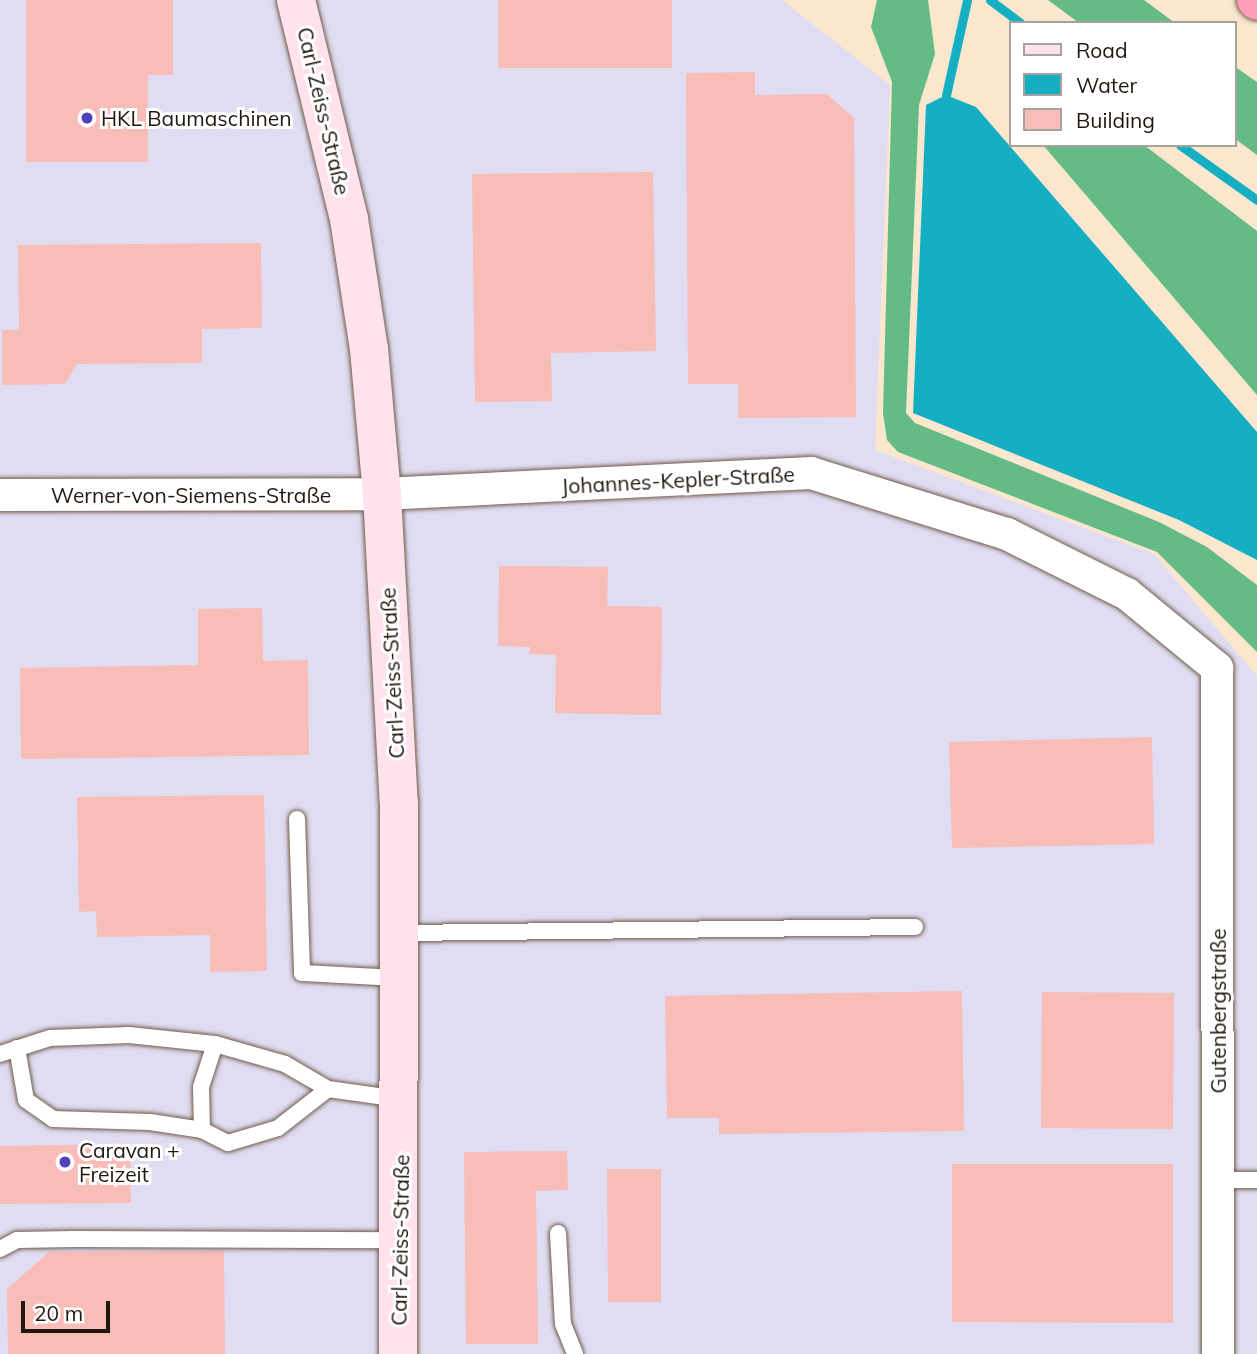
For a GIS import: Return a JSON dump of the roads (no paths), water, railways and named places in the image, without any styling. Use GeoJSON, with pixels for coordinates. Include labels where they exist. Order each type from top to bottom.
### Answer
{"type":"FeatureCollection","features":[{"type":"Feature","properties":{"kind":"main road","name":"Carl-Zeiss-Straße"},"geometry":{"type":"LineString","coordinates":[[296,0],[349,219],[369,349],[382,494],[399,803],[402,1100],[398,1354]]}},
{"type":"Feature","properties":{"kind":"street","name":"Johannes-Kepler-Straße"},"geometry":{"type":"LineString","coordinates":[[382,494],[811,473],[1007,534],[1127,594],[1217,668]]}},
{"type":"Feature","properties":{"kind":"street","name":"Werner-von-Siemens-Straße"},"geometry":{"type":"LineString","coordinates":[[0,495],[382,494]]}},
{"type":"Feature","properties":{"kind":"street","name":"Gutenbergstraße"},"geometry":{"type":"LineString","coordinates":[[1217,668],[1218,1354]]}},
{"type":"Feature","properties":{"kind":"lane"},"geometry":{"type":"LineString","coordinates":[[298,818],[302,973],[401,978]]}},
{"type":"Feature","properties":{"kind":"lane"},"geometry":{"type":"LineString","coordinates":[[400,933],[915,927]]}},
{"type":"Feature","properties":{"kind":"lane"},"geometry":{"type":"LineString","coordinates":[[0,1054],[50,1038],[129,1035],[215,1044],[285,1064],[328,1089],[402,1100]]}},
{"type":"Feature","properties":{"kind":"lane"},"geometry":{"type":"LineString","coordinates":[[202,1130],[201,1087],[215,1044]]}},
{"type":"Feature","properties":{"kind":"lane"},"geometry":{"type":"LineString","coordinates":[[17,1048],[26,1100],[53,1119],[150,1122],[202,1130],[228,1143],[278,1128],[328,1089]]}},
{"type":"Feature","properties":{"kind":"lane"},"geometry":{"type":"LineString","coordinates":[[1218,1180],[1257,1180]]}},
{"type":"Feature","properties":{"kind":"lane"},"geometry":{"type":"LineString","coordinates":[[558,1233],[563,1324],[575,1354]]}},
{"type":"Feature","properties":{"kind":"lane"},"geometry":{"type":"LineString","coordinates":[[0,1249],[17,1240],[399,1240]]}},
{"type":"Feature","properties":{"kind":"lane"},"geometry":{"type":"LineString","coordinates":[[1218,1354],[1233,1354]]}},
{"type":"Feature","properties":{"kind":"water"},"geometry":{"type":"Polygon","coordinates":[[[946,95],[976,107],[1257,432],[1257,560],[1179,520],[913,413],[926,105],[946,95]]]}},
{"type":"Feature","properties":{"kind":"waterway"},"geometry":{"type":"LineString","coordinates":[[946,95],[967,0]]}},
{"type":"Feature","properties":{"kind":"waterway"},"geometry":{"type":"LineString","coordinates":[[990,0],[1017,21]]}},
{"type":"Feature","properties":{"kind":"waterway"},"geometry":{"type":"LineString","coordinates":[[1183,147],[1257,200]]}},
{"type":"Feature","properties":{"kind":"place","name":"HKL Baumaschinen"},"geometry":{"type":"Point","coordinates":[87,118]}},
{"type":"Feature","properties":{"kind":"place","name":"Caravan + Freizeit"},"geometry":{"type":"Point","coordinates":[65,1162]}}]}
